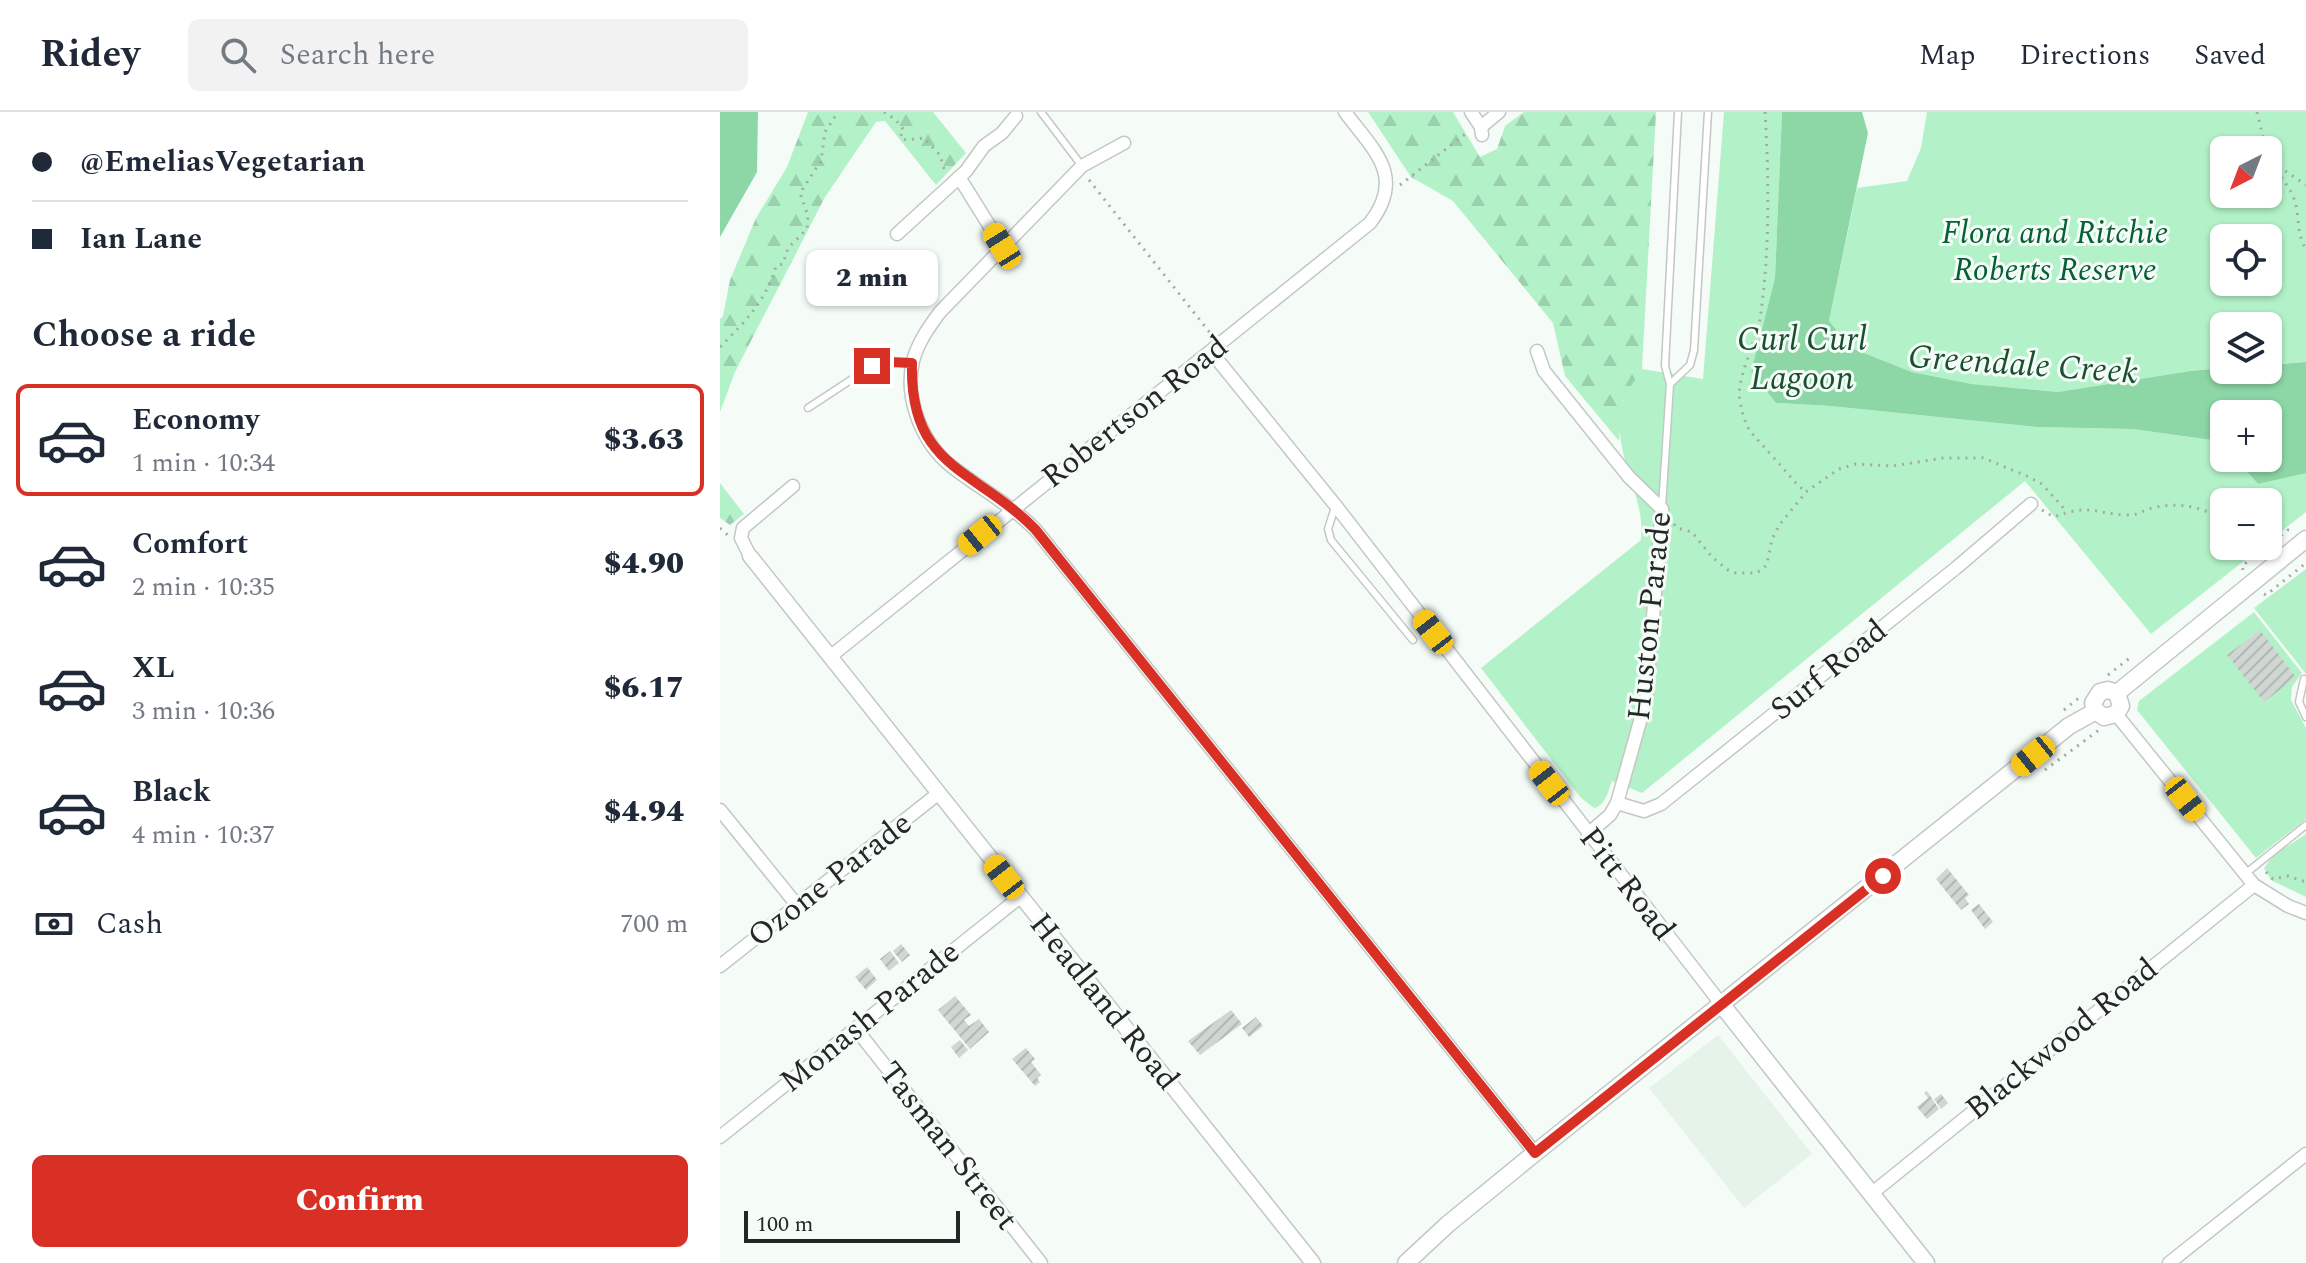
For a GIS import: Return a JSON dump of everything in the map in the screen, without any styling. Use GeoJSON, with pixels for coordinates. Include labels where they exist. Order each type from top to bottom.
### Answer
{"type":"FeatureCollection","features":[{"type":"Feature","properties":{"kind":"main road"},"geometry":{"type":"LineString","coordinates":[[2117,693],[2306,539]]}},
{"type":"Feature","properties":{"kind":"main road"},"geometry":{"type":"LineString","coordinates":[[2104,690],[2117,693],[2121,706],[2116,714],[2104,717],[2096,711],[2093,703],[2096,695],[2104,690]]}},
{"type":"Feature","properties":{"kind":"main road"},"geometry":{"type":"LineString","coordinates":[[1406,1261],[1535,1153],[2069,726],[2096,711]]}},
{"type":"Feature","properties":{"kind":"main road","name":"Pitt Road"},"geometry":{"type":"LineString","coordinates":[[1722,1005],[1926,1263]]}},
{"type":"Feature","properties":{"kind":"street"},"geometry":{"type":"LineString","coordinates":[[1345,112],[1380,159],[1395,186]]}},
{"type":"Feature","properties":{"kind":"street"},"geometry":{"type":"LineString","coordinates":[[1471,112],[1481,131],[1499,112]]}},
{"type":"Feature","properties":{"kind":"street"},"geometry":{"type":"LineString","coordinates":[[897,234],[1016,116]]}},
{"type":"Feature","properties":{"kind":"street"},"geometry":{"type":"LineString","coordinates":[[1124,143],[1082,166],[1002,246],[926,330],[912,363],[917,416],[931,443],[950,465],[1013,508],[1035,529],[1535,1153]]}},
{"type":"Feature","properties":{"kind":"street"},"geometry":{"type":"LineString","coordinates":[[953,176],[1002,246]]}},
{"type":"Feature","properties":{"kind":"street","name":"Robertson Road"},"geometry":{"type":"LineString","coordinates":[[831,656],[1370,223],[1395,186]]}},
{"type":"Feature","properties":{"kind":"street","name":"Pitt Road"},"geometry":{"type":"LineString","coordinates":[[1216,349],[1722,1005]]}},
{"type":"Feature","properties":{"kind":"street"},"geometry":{"type":"LineString","coordinates":[[1537,351],[1544,371],[1629,477],[1662,509]]}},
{"type":"Feature","properties":{"kind":"street"},"geometry":{"type":"LineString","coordinates":[[750,556],[741,538],[743,528],[793,486]]}},
{"type":"Feature","properties":{"kind":"street","name":"Surf Road"},"geometry":{"type":"LineString","coordinates":[[1617,803],[1644,811],[1661,804],[1956,568],[2031,504]]}},
{"type":"Feature","properties":{"kind":"street","name":"Huston Parade"},"geometry":{"type":"LineString","coordinates":[[1588,834],[1610,815],[1617,803],[1646,700],[1662,509]]}},
{"type":"Feature","properties":{"kind":"street","name":"Headland Road"},"geometry":{"type":"LineString","coordinates":[[750,556],[1312,1262]]}},
{"type":"Feature","properties":{"kind":"street"},"geometry":{"type":"LineString","coordinates":[[2116,714],[2254,885],[2306,913]]}},
{"type":"Feature","properties":{"kind":"street","name":"Ozone Parade"},"geometry":{"type":"LineString","coordinates":[[720,966],[939,793]]}},
{"type":"Feature","properties":{"kind":"street"},"geometry":{"type":"LineString","coordinates":[[720,810],[797,905]]}},
{"type":"Feature","properties":{"kind":"street","name":"Blackwood Road"},"geometry":{"type":"LineString","coordinates":[[1871,1194],[2254,885]]}},
{"type":"Feature","properties":{"kind":"street","name":"Monash Parade"},"geometry":{"type":"LineString","coordinates":[[720,1137],[1020,897]]}},
{"type":"Feature","properties":{"kind":"street","name":"Tasman Street"},"geometry":{"type":"LineString","coordinates":[[856,1029],[1041,1263]]}},
{"type":"Feature","properties":{"kind":"street"},"geometry":{"type":"LineString","coordinates":[[2169,1263],[2306,1154]]}},
{"type":"Feature","properties":{"kind":"lane"},"geometry":{"type":"LineString","coordinates":[[1041,112],[1082,166]]}},
{"type":"Feature","properties":{"kind":"lane","name":"Huston Parade"},"geometry":{"type":"LineString","coordinates":[[1662,509],[1670,384],[1665,366],[1678,112]]}},
{"type":"Feature","properties":{"kind":"lane"},"geometry":{"type":"LineString","coordinates":[[1670,384],[1690,365],[1694,350],[1708,112]]}},
{"type":"Feature","properties":{"kind":"lane"},"geometry":{"type":"LineString","coordinates":[[808,408],[880,363],[912,363]]}},
{"type":"Feature","properties":{"kind":"lane"},"geometry":{"type":"LineString","coordinates":[[1336,506],[1328,529],[1331,540],[1413,640]]}},
{"type":"Feature","properties":{"kind":"lane"},"geometry":{"type":"LineString","coordinates":[[2304,679],[2299,702],[2306,717]]}},
{"type":"Feature","properties":{"kind":"lane"},"geometry":{"type":"LineString","coordinates":[[2245,874],[2306,825]]}},
{"type":"Feature","properties":{"kind":"path"},"geometry":{"type":"LineString","coordinates":[[720,347],[752,315],[764,297],[776,266],[783,264],[788,248],[807,229],[808,216],[800,193],[821,161],[825,132],[838,112]]}},
{"type":"Feature","properties":{"kind":"path"},"geometry":{"type":"LineString","coordinates":[[884,112],[904,130],[900,137],[906,140],[924,138],[940,155],[953,176]]}},
{"type":"Feature","properties":{"kind":"path"},"geometry":{"type":"LineString","coordinates":[[1765,112],[1769,195],[1765,277],[1753,350],[1738,391],[1752,438],[1806,492]]}},
{"type":"Feature","properties":{"kind":"path"},"geometry":{"type":"LineString","coordinates":[[2257,112],[2263,136]]}},
{"type":"Feature","properties":{"kind":"path"},"geometry":{"type":"LineString","coordinates":[[1395,186],[1462,135]]}},
{"type":"Feature","properties":{"kind":"path"},"geometry":{"type":"LineString","coordinates":[[1082,166],[1089,180],[1216,349]]}},
{"type":"Feature","properties":{"kind":"path"},"geometry":{"type":"LineString","coordinates":[[2282,168],[2306,185]]}},
{"type":"Feature","properties":{"kind":"path"},"geometry":{"type":"LineString","coordinates":[[2282,181],[2292,192],[2298,210],[2299,239],[2306,249]]}},
{"type":"Feature","properties":{"kind":"path"},"geometry":{"type":"LineString","coordinates":[[1677,528],[1692,532],[1712,557],[1728,570],[1756,573],[1767,564],[1772,539],[1780,524],[1806,492],[1839,469],[1856,464],[1892,466],[1943,458],[1983,458],[2042,484],[2067,512]]}},
{"type":"Feature","properties":{"kind":"path"},"geometry":{"type":"LineString","coordinates":[[2031,504],[2054,517],[2083,508],[2133,516],[2149,508],[2180,506],[2210,511]]}},
{"type":"Feature","properties":{"kind":"path"},"geometry":{"type":"LineString","coordinates":[[2107,676],[2131,657]]}},
{"type":"Feature","properties":{"kind":"path"},"geometry":{"type":"LineString","coordinates":[[2057,716],[2082,696]]}},
{"type":"Feature","properties":{"kind":"path"},"geometry":{"type":"LineString","coordinates":[[2045,770],[2098,729]]}},
{"type":"Feature","properties":{"kind":"path"},"geometry":{"type":"LineString","coordinates":[[2257,864],[2273,879],[2288,876],[2306,882]]}},
{"type":"Feature","properties":{"kind":"shaded area"},"geometry":{"type":"Polygon","coordinates":[[[1718,1035],[1812,1154],[1744,1208],[1649,1088],[1718,1035]]]}},
{"type":"Feature","properties":{"kind":"green space"},"geometry":{"type":"Polygon","coordinates":[[[808,112],[933,112],[966,153],[936,185],[885,121],[876,122],[825,197],[735,372],[720,412],[720,319],[730,280],[756,218],[787,167],[808,112]]]}},
{"type":"Feature","properties":{"kind":"green space"},"geometry":{"type":"Polygon","coordinates":[[[1368,112],[1453,112],[1480,157],[1497,149],[1505,126],[1524,112],[1656,112],[1642,369],[1623,401],[1619,441],[1565,376],[1553,323],[1453,201],[1411,177],[1368,112]]]}},
{"type":"Feature","properties":{"kind":"green space"},"geometry":{"type":"Polygon","coordinates":[[[1724,112],[1782,112],[1775,278],[1751,372],[1776,403],[2036,427],[2132,429],[2210,440],[2210,472],[2247,472],[2258,484],[2306,472],[2306,512],[2282,531],[2282,488],[2210,488],[2210,560],[2245,560],[2151,634],[2025,481],[1642,793],[1612,781],[1604,801],[1594,808],[1581,798],[1481,668],[1641,540],[1641,522],[1624,456],[1620,421],[1623,402],[1642,369],[1703,379],[1724,112]]]}},
{"type":"Feature","properties":{"kind":"green space","name":"Flora and Ritchie Roberts Reserve"},"geometry":{"type":"Polygon","coordinates":[[[1927,112],[2306,112],[2306,362],[2282,364],[2282,312],[2210,312],[2210,369],[2058,392],[1972,384],[1912,372],[1850,348],[1829,321],[1857,188],[1907,181],[1921,148],[1927,112]]]}},
{"type":"Feature","properties":{"kind":"green space"},"geometry":{"type":"Polygon","coordinates":[[[720,483],[744,514],[730,525],[720,518],[720,483]]]}},
{"type":"Feature","properties":{"kind":"green space"},"geometry":{"type":"Polygon","coordinates":[[[2306,569],[2306,674],[2254,608],[2306,569]]]}},
{"type":"Feature","properties":{"kind":"green space"},"geometry":{"type":"Polygon","coordinates":[[[2254,612],[2302,673],[2292,687],[2291,700],[2306,728],[2306,819],[2256,858],[2137,710],[2139,701],[2254,612]]]}},
{"type":"Feature","properties":{"kind":"green space"},"geometry":{"type":"Polygon","coordinates":[[[2306,834],[2306,897],[2271,880],[2264,868],[2274,855],[2306,834]]]}},
{"type":"Feature","properties":{"kind":"water"},"geometry":{"type":"Polygon","coordinates":[[[720,112],[758,112],[757,172],[720,237],[720,112]]]}},
{"type":"Feature","properties":{"kind":"water","name":"Curl Curl Lagoon"},"geometry":{"type":"Polygon","coordinates":[[[1782,112],[1862,112],[1868,133],[1829,321],[1851,348],[1912,372],[1972,384],[2058,392],[2210,369],[2210,384],[2282,384],[2282,364],[2306,362],[2306,473],[2258,484],[2247,472],[2282,472],[2282,400],[2210,400],[2210,440],[2132,429],[2036,427],[1776,403],[1751,372],[1775,278],[1782,112]]]}},
{"type":"Feature","properties":{"kind":"building"},"geometry":{"type":"Polygon","coordinates":[[[2260,630],[2296,677],[2264,702],[2227,655],[2260,630]]]}},
{"type":"Feature","properties":{"kind":"building"},"geometry":{"type":"Polygon","coordinates":[[[1947,868],[1969,895],[1965,898],[1969,904],[1961,910],[1936,879],[1947,868]]]}},
{"type":"Feature","properties":{"kind":"building"},"geometry":{"type":"Polygon","coordinates":[[[1979,904],[1993,922],[1985,929],[1971,910],[1979,904]]]}},
{"type":"Feature","properties":{"kind":"building"},"geometry":{"type":"Polygon","coordinates":[[[901,944],[910,955],[902,962],[893,951],[901,944]]]}},
{"type":"Feature","properties":{"kind":"building"},"geometry":{"type":"Polygon","coordinates":[[[890,951],[899,963],[889,971],[880,959],[890,951]]]}},
{"type":"Feature","properties":{"kind":"building"},"geometry":{"type":"Polygon","coordinates":[[[867,967],[877,980],[866,990],[855,977],[867,967]]]}},
{"type":"Feature","properties":{"kind":"building"},"geometry":{"type":"Polygon","coordinates":[[[955,996],[971,1015],[964,1020],[969,1026],[979,1019],[989,1032],[970,1049],[938,1010],[955,996]]]}},
{"type":"Feature","properties":{"kind":"building"},"geometry":{"type":"Polygon","coordinates":[[[1231,1010],[1242,1024],[1200,1055],[1188,1041],[1231,1010]]]}},
{"type":"Feature","properties":{"kind":"building"},"geometry":{"type":"Polygon","coordinates":[[[1256,1017],[1263,1026],[1249,1037],[1242,1028],[1256,1017]]]}},
{"type":"Feature","properties":{"kind":"building"},"geometry":{"type":"Polygon","coordinates":[[[960,1040],[968,1050],[959,1058],[951,1047],[960,1040]]]}},
{"type":"Feature","properties":{"kind":"building"},"geometry":{"type":"Polygon","coordinates":[[[1026,1048],[1035,1059],[1031,1062],[1041,1075],[1037,1078],[1040,1082],[1035,1086],[1012,1059],[1026,1048]]]}},
{"type":"Feature","properties":{"kind":"building"},"geometry":{"type":"Polygon","coordinates":[[[1927,1091],[1939,1109],[1927,1119],[1917,1107],[1928,1098],[1924,1093],[1927,1091]]]}},
{"type":"Feature","properties":{"kind":"building"},"geometry":{"type":"Polygon","coordinates":[[[1941,1094],[1948,1103],[1941,1109],[1934,1099],[1941,1094]]]}},
{"type":"Feature","properties":{"kind":"route"},"geometry":{"type":"LineString","coordinates":[[872,366],[889,362],[912,363],[917,416],[937,452],[950,465],[1013,508],[1035,529],[1535,1153],[1883,876]]}},
{"type":"Feature","properties":{"kind":"water label","name":"Greendale Creek"},"geometry":{"type":"Point","coordinates":[2023,365]}}]}
